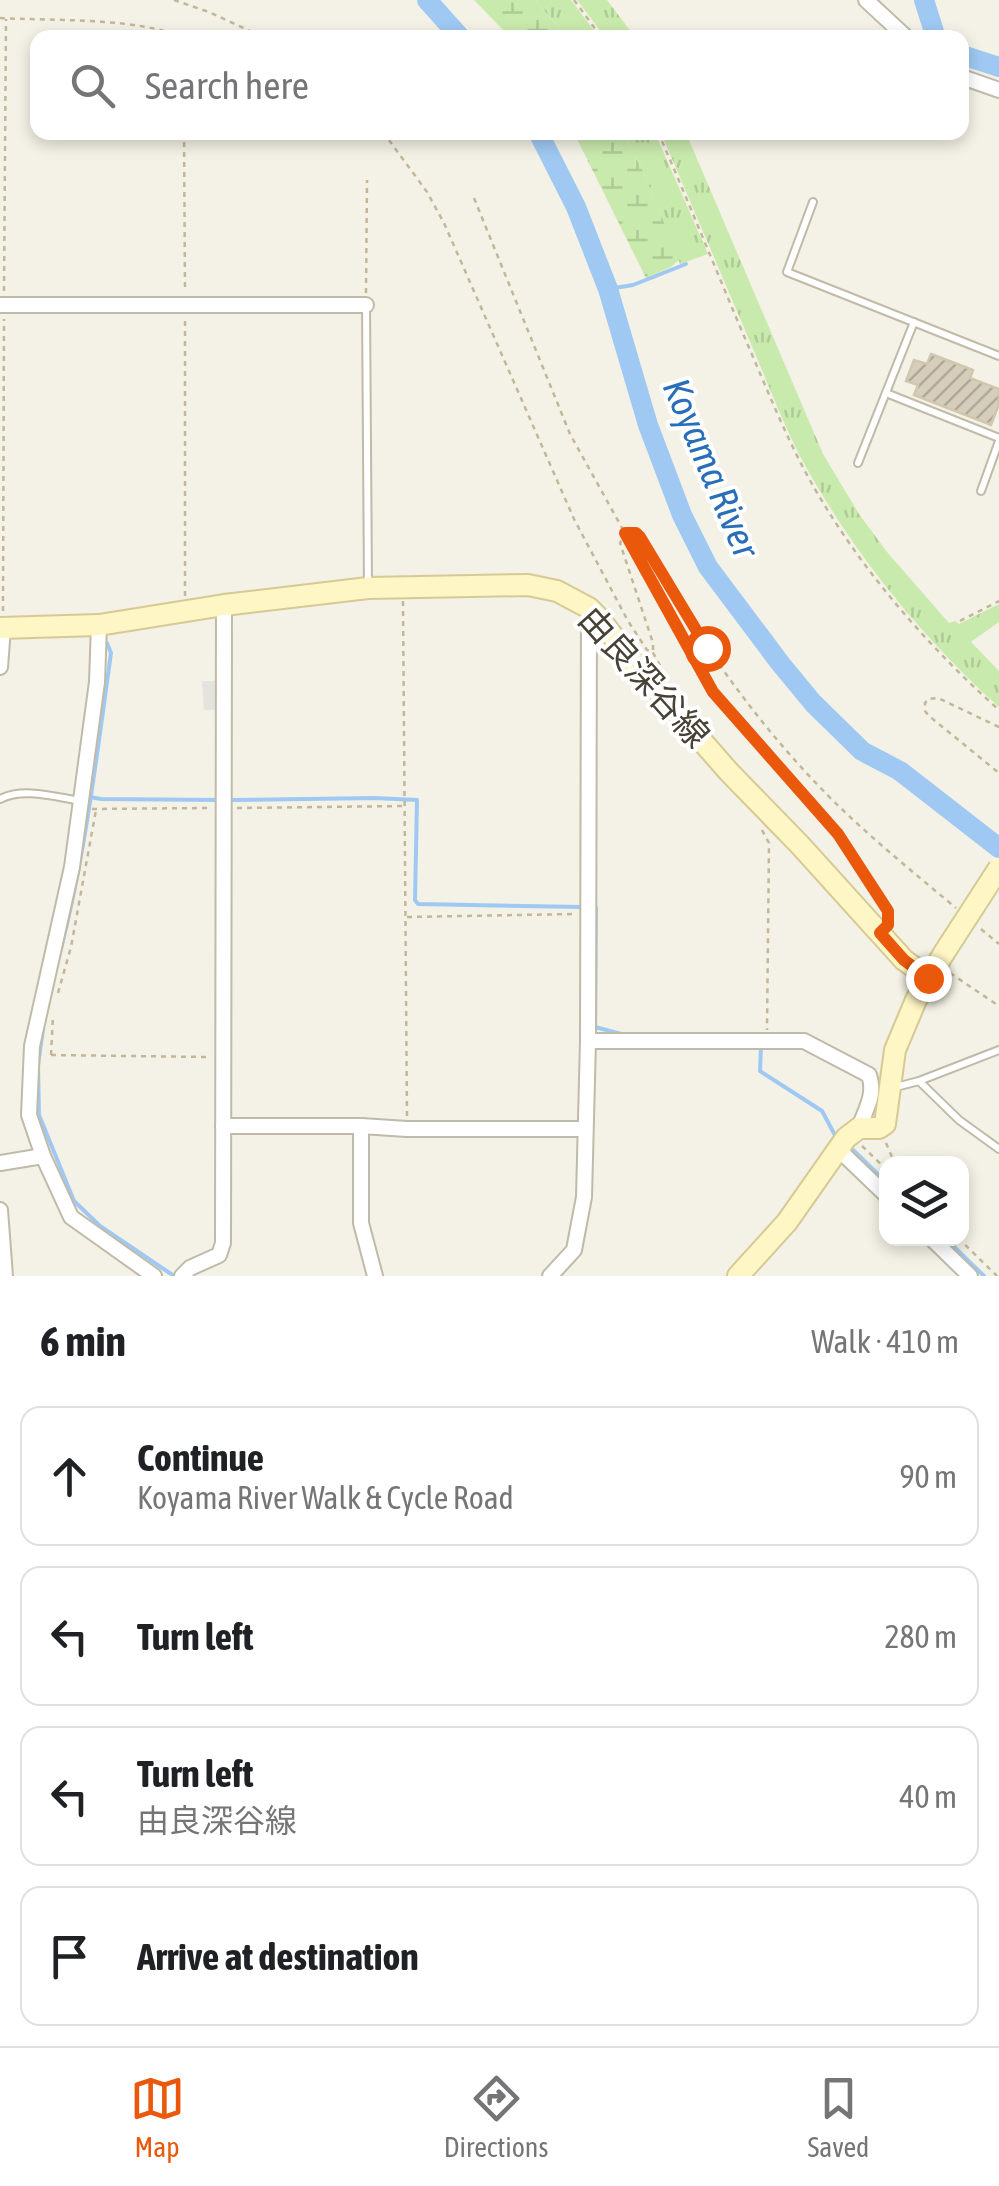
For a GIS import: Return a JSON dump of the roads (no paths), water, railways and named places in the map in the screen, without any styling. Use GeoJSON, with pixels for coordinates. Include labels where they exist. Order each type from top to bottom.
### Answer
{"type":"FeatureCollection","features":[{"type":"Feature","properties":{"kind":"main road","name":"由良深谷線"},"geometry":{"type":"LineString","coordinates":[[2,628],[99,624],[368,588],[528,585],[557,591],[590,608],[700,740],[904,960],[939,967]]}},
{"type":"Feature","properties":{"kind":"main road"},"geometry":{"type":"LineString","coordinates":[[738,1276],[787,1222],[849,1137],[882,1127],[887,1118],[895,1050],[908,1017],[999,868]]}},
{"type":"Feature","properties":{"kind":"street"},"geometry":{"type":"LineString","coordinates":[[866,0],[898,30]]}},
{"type":"Feature","properties":{"kind":"street"},"geometry":{"type":"LineString","coordinates":[[969,79],[999,90]]}},
{"type":"Feature","properties":{"kind":"street"},"geometry":{"type":"LineString","coordinates":[[2,305],[366,305]]}},
{"type":"Feature","properties":{"kind":"street"},"geometry":{"type":"LineString","coordinates":[[182,1276],[222,1250],[224,605]]}},
{"type":"Feature","properties":{"kind":"street"},"geometry":{"type":"LineString","coordinates":[[550,1276],[574,1250],[584,1196],[590,608]]}},
{"type":"Feature","properties":{"kind":"street"},"geometry":{"type":"LineString","coordinates":[[99,624],[98,682],[72,867],[30,1057],[30,1115],[43,1156],[71,1217],[154,1276]]}},
{"type":"Feature","properties":{"kind":"street"},"geometry":{"type":"LineString","coordinates":[[0,667],[2,628]]}},
{"type":"Feature","properties":{"kind":"street"},"geometry":{"type":"LineString","coordinates":[[588,1040],[804,1041],[871,1080],[870,1101],[849,1137],[879,1185]]}},
{"type":"Feature","properties":{"kind":"street"},"geometry":{"type":"LineString","coordinates":[[223,1126],[585,1128]]}},
{"type":"Feature","properties":{"kind":"street"},"geometry":{"type":"LineString","coordinates":[[362,1126],[362,1222],[376,1276]]}},
{"type":"Feature","properties":{"kind":"street"},"geometry":{"type":"LineString","coordinates":[[0,1163],[43,1156]]}},
{"type":"Feature","properties":{"kind":"street"},"geometry":{"type":"LineString","coordinates":[[0,1210],[5,1276]]}},
{"type":"Feature","properties":{"kind":"street"},"geometry":{"type":"LineString","coordinates":[[939,1246],[970,1276]]}},
{"type":"Feature","properties":{"kind":"lane"},"geometry":{"type":"LineString","coordinates":[[813,202],[787,272],[999,356]]}},
{"type":"Feature","properties":{"kind":"lane"},"geometry":{"type":"LineString","coordinates":[[366,305],[368,588]]}},
{"type":"Feature","properties":{"kind":"lane"},"geometry":{"type":"LineString","coordinates":[[858,463],[914,322]]}},
{"type":"Feature","properties":{"kind":"lane"},"geometry":{"type":"LineString","coordinates":[[886,393],[999,440],[981,492]]}},
{"type":"Feature","properties":{"kind":"lane"},"geometry":{"type":"LineString","coordinates":[[0,799],[26,793],[80,805]]}},
{"type":"Feature","properties":{"kind":"lane"},"geometry":{"type":"LineString","coordinates":[[889,1088],[999,1050]]}},
{"type":"Feature","properties":{"kind":"lane"},"geometry":{"type":"LineString","coordinates":[[919,1080],[958,1120],[999,1149]]}},
{"type":"Feature","properties":{"kind":"waterway","name":"Koyama River"},"geometry":{"type":"LineString","coordinates":[[427,0],[454,30]]}},
{"type":"Feature","properties":{"kind":"waterway"},"geometry":{"type":"LineString","coordinates":[[924,0],[933,30]]}},
{"type":"Feature","properties":{"kind":"waterway"},"geometry":{"type":"LineString","coordinates":[[969,57],[999,67]]}},
{"type":"Feature","properties":{"kind":"waterway","name":"Koyama River"},"geometry":{"type":"LineString","coordinates":[[542,140],[576,207],[608,289],[648,425],[682,515],[708,567],[813,703],[862,751],[900,771],[999,848]]}},
{"type":"Feature","properties":{"kind":"waterway"},"geometry":{"type":"LineString","coordinates":[[608,289],[633,285],[686,264]]}},
{"type":"Feature","properties":{"kind":"waterway"},"geometry":{"type":"LineString","coordinates":[[59,956],[90,805],[111,653],[107,643]]}},
{"type":"Feature","properties":{"kind":"waterway"},"geometry":{"type":"LineString","coordinates":[[90,797],[220,800]]}},
{"type":"Feature","properties":{"kind":"waterway"},"geometry":{"type":"LineString","coordinates":[[230,800],[417,800],[418,904],[582,907]]}},
{"type":"Feature","properties":{"kind":"waterway"},"geometry":{"type":"LineString","coordinates":[[592,907],[596,908],[595,1027],[625,1035]]}},
{"type":"Feature","properties":{"kind":"waterway"},"geometry":{"type":"LineString","coordinates":[[43,1029],[38,1065],[39,1115],[74,1201],[100,1226],[174,1276]]}},
{"type":"Feature","properties":{"kind":"waterway"},"geometry":{"type":"LineString","coordinates":[[761,1047],[760,1071],[822,1111],[836,1137]]}},
{"type":"Feature","properties":{"kind":"waterway"},"geometry":{"type":"LineString","coordinates":[[851,1148],[879,1175]]}},
{"type":"Feature","properties":{"kind":"waterway"},"geometry":{"type":"LineString","coordinates":[[953,1246],[984,1276]]}}]}
